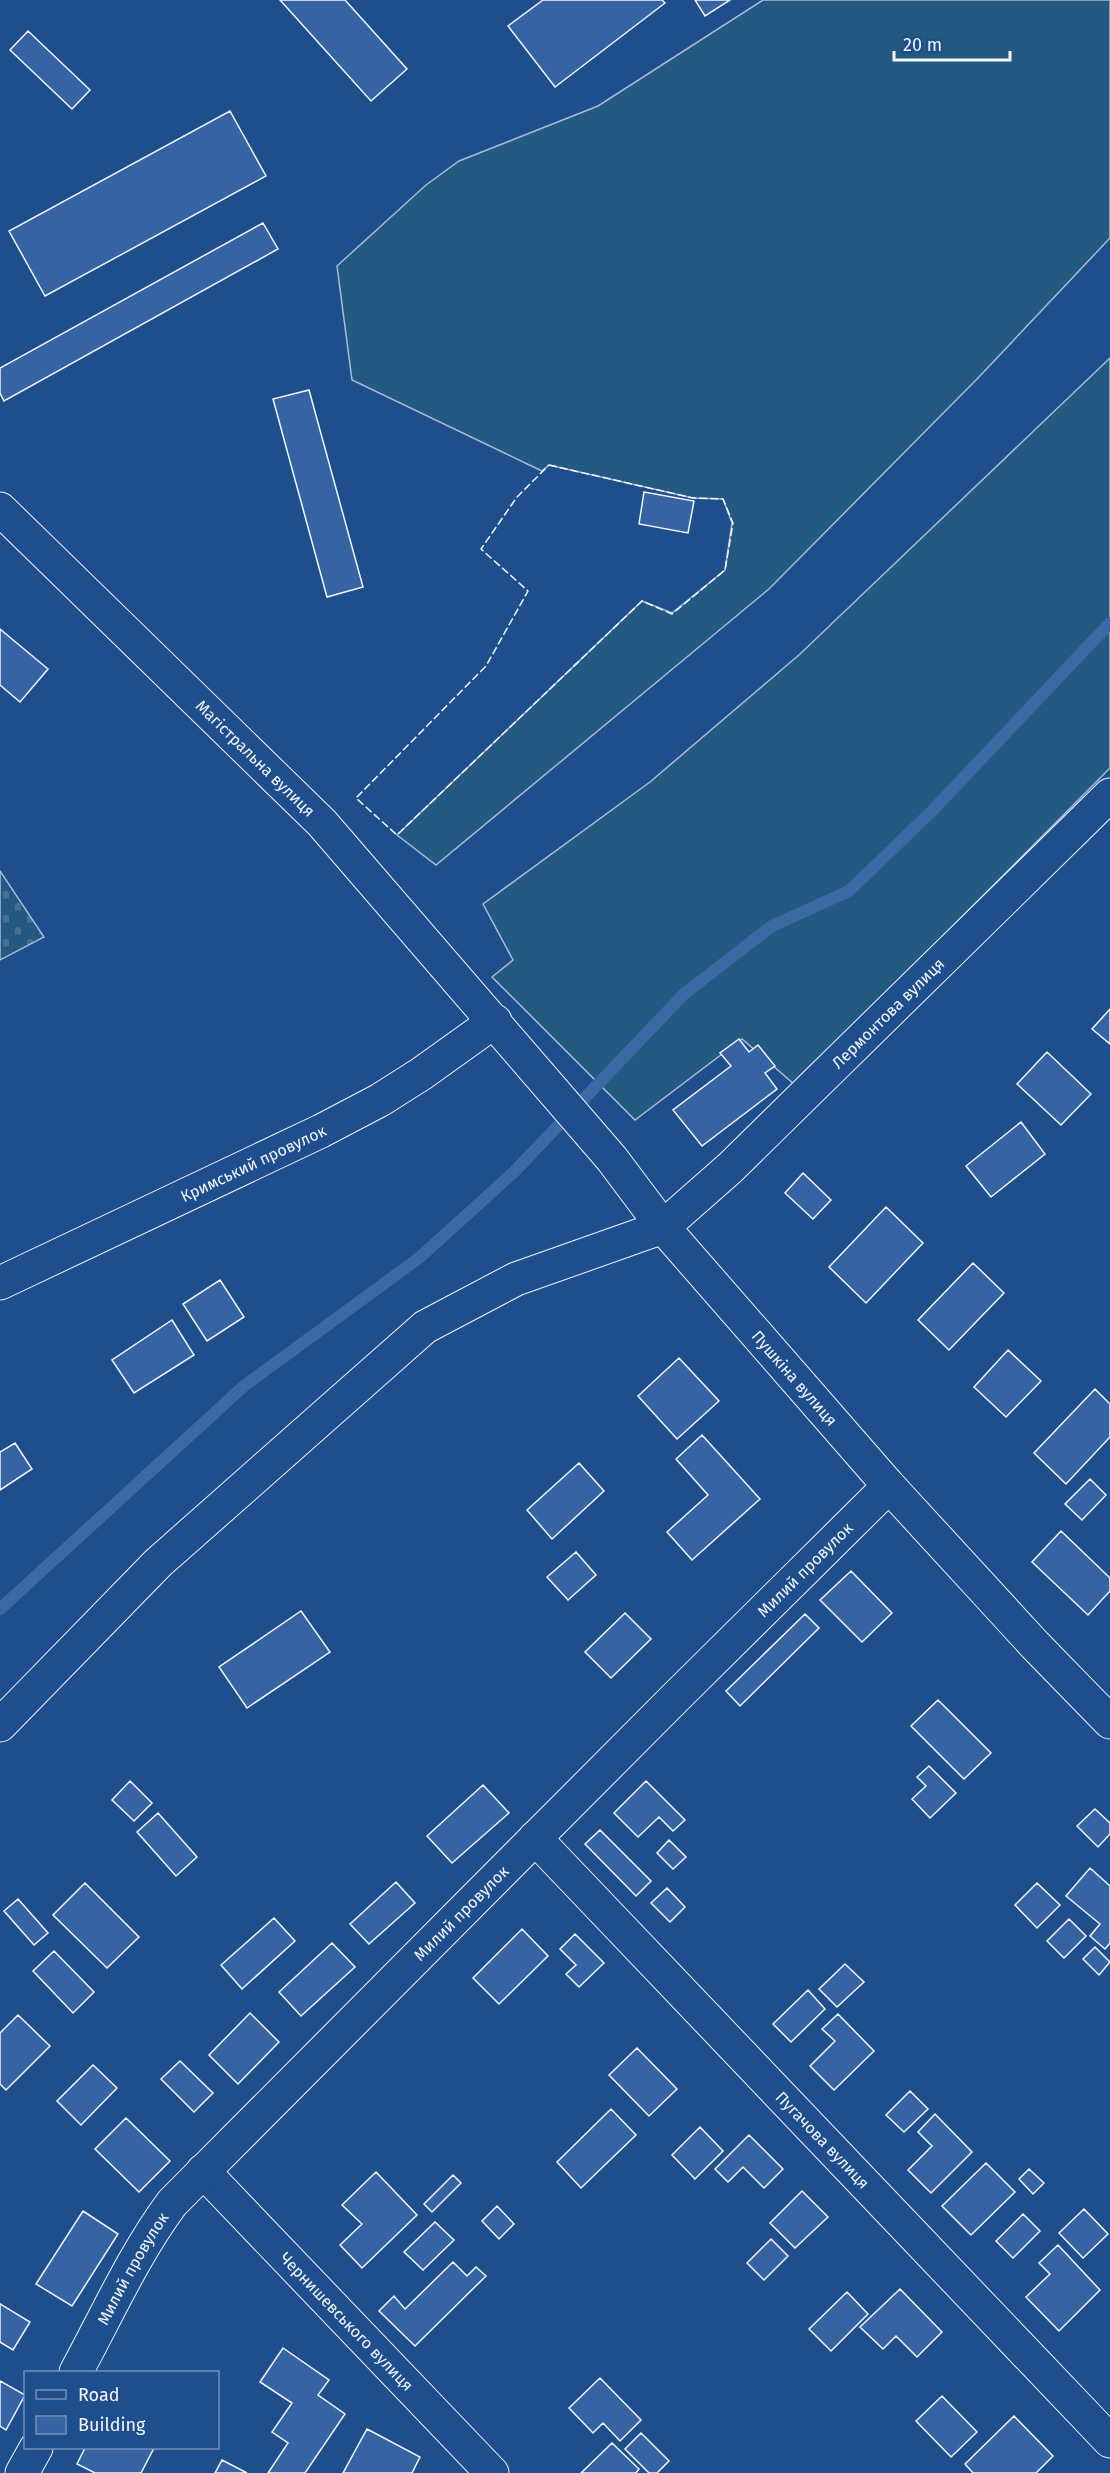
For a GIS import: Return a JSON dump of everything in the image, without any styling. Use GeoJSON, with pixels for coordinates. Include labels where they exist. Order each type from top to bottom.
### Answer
{"type":"FeatureCollection","features":[{"type":"Feature","properties":{"kind":"street","name":"Магістральна вулиця"},"geometry":{"type":"LineString","coordinates":[[0,509],[322,823],[495,1021]]}},
{"type":"Feature","properties":{"kind":"street","name":"Лермонтова вулиця"},"geometry":{"type":"LineString","coordinates":[[663,1227],[738,1160],[1110,795]]}},
{"type":"Feature","properties":{"kind":"street","name":"Пушкіна вулиця"},"geometry":{"type":"LineString","coordinates":[[495,1021],[612,1159],[663,1227],[890,1486],[1035,1645],[1110,1722]]}},
{"type":"Feature","properties":{"kind":"street","name":"Кримський провулок"},"geometry":{"type":"LineString","coordinates":[[0,1283],[321,1131],[380,1100],[422,1074],[495,1021]]}},
{"type":"Feature","properties":{"kind":"street"},"geometry":{"type":"LineString","coordinates":[[0,1725],[158,1563],[425,1327],[516,1279],[663,1227]]}},
{"type":"Feature","properties":{"kind":"street","name":"Милий провулок"},"geometry":{"type":"LineString","coordinates":[[77,2371],[119,2286],[150,2233],[172,2203],[890,1486]]}},
{"type":"Feature","properties":{"kind":"street","name":"Пугачова вулиця"},"geometry":{"type":"LineString","coordinates":[[535,1839],[1110,2441]]}},
{"type":"Feature","properties":{"kind":"street","name":"Чернишевського вулиця"},"geometry":{"type":"LineString","coordinates":[[203,2171],[492,2473]]}},
{"type":"Feature","properties":{"kind":"street"},"geometry":{"type":"LineString","coordinates":[[22,2473],[35,2449]]}},
{"type":"Feature","properties":{"kind":"green space"},"geometry":{"type":"Polygon","coordinates":[[[763,0],[1110,0],[1110,238],[978,378],[769,589],[436,865],[397,835],[642,601],[672,613],[725,570],[732,523],[723,499],[693,498],[549,465],[542,471],[352,380],[337,266],[426,185],[459,161],[598,106],[763,0]]]}},
{"type":"Feature","properties":{"kind":"green space"},"geometry":{"type":"Polygon","coordinates":[[[1110,358],[1110,768],[795,1085],[742,1039],[635,1120],[492,977],[513,960],[483,904],[650,782],[800,654],[1110,358]]]}},
{"type":"Feature","properties":{"kind":"green space"},"geometry":{"type":"Polygon","coordinates":[[[0,871],[44,937],[0,960],[0,871]]]}},
{"type":"Feature","properties":{"kind":"building"},"geometry":{"type":"Polygon","coordinates":[[[280,0],[345,0],[407,69],[371,101],[280,0]]]}},
{"type":"Feature","properties":{"kind":"building"},"geometry":{"type":"Polygon","coordinates":[[[543,0],[662,0],[665,3],[555,87],[508,26],[543,0]]]}},
{"type":"Feature","properties":{"kind":"building"},"geometry":{"type":"Polygon","coordinates":[[[695,0],[730,0],[705,16],[695,0]]]}},
{"type":"Feature","properties":{"kind":"building"},"geometry":{"type":"Polygon","coordinates":[[[28,31],[90,90],[72,109],[10,50],[28,31]]]}},
{"type":"Feature","properties":{"kind":"building"},"geometry":{"type":"Polygon","coordinates":[[[230,111],[266,176],[45,296],[9,231],[230,111]]]}},
{"type":"Feature","properties":{"kind":"building"},"geometry":{"type":"Polygon","coordinates":[[[263,223],[278,249],[4,401],[0,393],[0,368],[263,223]]]}},
{"type":"Feature","properties":{"kind":"building"},"geometry":{"type":"Polygon","coordinates":[[[309,390],[363,587],[327,597],[273,399],[309,390]]]}},
{"type":"Feature","properties":{"kind":"building"},"geometry":{"type":"Polygon","coordinates":[[[644,492],[694,501],[688,533],[639,524],[644,492]]]}},
{"type":"Feature","properties":{"kind":"building"},"geometry":{"type":"Polygon","coordinates":[[[0,629],[48,669],[20,702],[0,685],[0,629]]]}},
{"type":"Feature","properties":{"kind":"building"},"geometry":{"type":"Polygon","coordinates":[[[1110,1009],[1110,1044],[1092,1029],[1110,1009]]]}},
{"type":"Feature","properties":{"kind":"building"},"geometry":{"type":"Polygon","coordinates":[[[739,1039],[749,1052],[758,1045],[775,1066],[765,1073],[777,1089],[702,1146],[673,1110],[731,1066],[720,1053],[739,1039]]]}},
{"type":"Feature","properties":{"kind":"building"},"geometry":{"type":"Polygon","coordinates":[[[1047,1052],[1091,1094],[1061,1125],[1017,1084],[1047,1052]]]}},
{"type":"Feature","properties":{"kind":"building"},"geometry":{"type":"Polygon","coordinates":[[[1021,1122],[1045,1154],[991,1197],[966,1166],[1021,1122]]]}},
{"type":"Feature","properties":{"kind":"building"},"geometry":{"type":"Polygon","coordinates":[[[803,1173],[831,1200],[813,1219],[785,1193],[803,1173]]]}},
{"type":"Feature","properties":{"kind":"building"},"geometry":{"type":"Polygon","coordinates":[[[886,1207],[923,1243],[866,1303],[829,1267],[886,1207]]]}},
{"type":"Feature","properties":{"kind":"building"},"geometry":{"type":"Polygon","coordinates":[[[973,1263],[1004,1293],[949,1350],[918,1320],[973,1263]]]}},
{"type":"Feature","properties":{"kind":"building"},"geometry":{"type":"Polygon","coordinates":[[[220,1280],[244,1317],[207,1341],[183,1304],[220,1280]]]}},
{"type":"Feature","properties":{"kind":"building"},"geometry":{"type":"Polygon","coordinates":[[[172,1320],[194,1355],[134,1393],[112,1360],[172,1320]]]}},
{"type":"Feature","properties":{"kind":"building"},"geometry":{"type":"Polygon","coordinates":[[[1008,1350],[1041,1381],[1006,1417],[974,1387],[1008,1350]]]}},
{"type":"Feature","properties":{"kind":"building"},"geometry":{"type":"Polygon","coordinates":[[[679,1358],[719,1401],[677,1439],[638,1396],[679,1358]]]}},
{"type":"Feature","properties":{"kind":"building"},"geometry":{"type":"Polygon","coordinates":[[[1095,1389],[1110,1404],[1110,1437],[1066,1484],[1034,1453],[1095,1389]]]}},
{"type":"Feature","properties":{"kind":"building"},"geometry":{"type":"Polygon","coordinates":[[[702,1435],[760,1499],[692,1560],[667,1532],[708,1495],[676,1459],[702,1435]]]}},
{"type":"Feature","properties":{"kind":"building"},"geometry":{"type":"Polygon","coordinates":[[[15,1443],[32,1469],[0,1490],[0,1452],[15,1443]]]}},
{"type":"Feature","properties":{"kind":"building"},"geometry":{"type":"Polygon","coordinates":[[[579,1463],[604,1491],[552,1539],[527,1510],[579,1463]]]}},
{"type":"Feature","properties":{"kind":"building"},"geometry":{"type":"Polygon","coordinates":[[[1090,1479],[1106,1495],[1082,1520],[1065,1504],[1090,1479]]]}},
{"type":"Feature","properties":{"kind":"building"},"geometry":{"type":"Polygon","coordinates":[[[1061,1531],[1110,1578],[1110,1591],[1088,1615],[1032,1562],[1061,1531]]]}},
{"type":"Feature","properties":{"kind":"building"},"geometry":{"type":"Polygon","coordinates":[[[576,1552],[596,1575],[568,1600],[547,1577],[576,1552]]]}},
{"type":"Feature","properties":{"kind":"building"},"geometry":{"type":"Polygon","coordinates":[[[851,1571],[892,1613],[862,1642],[820,1600],[851,1571]]]}},
{"type":"Feature","properties":{"kind":"building"},"geometry":{"type":"Polygon","coordinates":[[[301,1611],[330,1652],[247,1708],[219,1667],[301,1611]]]}},
{"type":"Feature","properties":{"kind":"building"},"geometry":{"type":"Polygon","coordinates":[[[625,1613],[651,1639],[611,1678],[585,1652],[625,1613]]]}},
{"type":"Feature","properties":{"kind":"building"},"geometry":{"type":"Polygon","coordinates":[[[805,1614],[819,1628],[740,1706],[726,1691],[805,1614]]]}},
{"type":"Feature","properties":{"kind":"building"},"geometry":{"type":"Polygon","coordinates":[[[938,1700],[991,1753],[964,1779],[911,1726],[938,1700]]]}},
{"type":"Feature","properties":{"kind":"building"},"geometry":{"type":"Polygon","coordinates":[[[929,1766],[956,1793],[930,1818],[912,1799],[926,1786],[917,1777],[929,1766]]]}},
{"type":"Feature","properties":{"kind":"building"},"geometry":{"type":"Polygon","coordinates":[[[130,1781],[152,1803],[134,1821],[112,1800],[130,1781]]]}},
{"type":"Feature","properties":{"kind":"building"},"geometry":{"type":"Polygon","coordinates":[[[646,1781],[685,1820],[673,1831],[659,1817],[638,1837],[614,1813],[646,1781]]]}},
{"type":"Feature","properties":{"kind":"building"},"geometry":{"type":"Polygon","coordinates":[[[483,1785],[509,1813],[452,1863],[427,1836],[483,1785]]]}},
{"type":"Feature","properties":{"kind":"building"},"geometry":{"type":"Polygon","coordinates":[[[1095,1809],[1110,1823],[1110,1834],[1098,1847],[1077,1826],[1095,1809]]]}},
{"type":"Feature","properties":{"kind":"building"},"geometry":{"type":"Polygon","coordinates":[[[158,1813],[197,1857],[176,1876],[137,1832],[158,1813]]]}},
{"type":"Feature","properties":{"kind":"building"},"geometry":{"type":"Polygon","coordinates":[[[600,1830],[651,1881],[636,1896],[585,1844],[600,1830]]]}},
{"type":"Feature","properties":{"kind":"building"},"geometry":{"type":"Polygon","coordinates":[[[669,1840],[686,1857],[673,1869],[657,1853],[669,1840]]]}},
{"type":"Feature","properties":{"kind":"building"},"geometry":{"type":"Polygon","coordinates":[[[1090,1868],[1110,1886],[1110,1943],[1105,1949],[1090,1936],[1100,1924],[1066,1896],[1090,1868]]]}},
{"type":"Feature","properties":{"kind":"building"},"geometry":{"type":"Polygon","coordinates":[[[396,1882],[415,1903],[369,1944],[350,1924],[396,1882]]]}},
{"type":"Feature","properties":{"kind":"building"},"geometry":{"type":"Polygon","coordinates":[[[85,1883],[139,1937],[107,1968],[53,1915],[85,1883]]]}},
{"type":"Feature","properties":{"kind":"building"},"geometry":{"type":"Polygon","coordinates":[[[1037,1883],[1060,1905],[1037,1928],[1015,1905],[1037,1883]]]}},
{"type":"Feature","properties":{"kind":"building"},"geometry":{"type":"Polygon","coordinates":[[[667,1888],[685,1907],[670,1922],[651,1903],[667,1888]]]}},
{"type":"Feature","properties":{"kind":"building"},"geometry":{"type":"Polygon","coordinates":[[[18,1899],[48,1933],[34,1945],[4,1911],[18,1899]]]}},
{"type":"Feature","properties":{"kind":"building"},"geometry":{"type":"Polygon","coordinates":[[[274,1918],[295,1941],[242,1989],[221,1965],[274,1918]]]}},
{"type":"Feature","properties":{"kind":"building"},"geometry":{"type":"Polygon","coordinates":[[[1069,1919],[1086,1936],[1064,1958],[1047,1941],[1069,1919]]]}},
{"type":"Feature","properties":{"kind":"building"},"geometry":{"type":"Polygon","coordinates":[[[522,1929],[548,1956],[499,2004],[473,1978],[522,1929]]]}},
{"type":"Feature","properties":{"kind":"building"},"geometry":{"type":"Polygon","coordinates":[[[575,1934],[604,1963],[579,1987],[566,1974],[576,1965],[560,1949],[575,1934]]]}},
{"type":"Feature","properties":{"kind":"building"},"geometry":{"type":"Polygon","coordinates":[[[332,1943],[355,1967],[301,2016],[279,1992],[332,1943]]]}},
{"type":"Feature","properties":{"kind":"building"},"geometry":{"type":"Polygon","coordinates":[[[1095,1947],[1110,1962],[1099,1975],[1083,1959],[1095,1947]]]}},
{"type":"Feature","properties":{"kind":"building"},"geometry":{"type":"Polygon","coordinates":[[[54,1951],[94,1992],[73,2013],[33,1971],[54,1951]]]}},
{"type":"Feature","properties":{"kind":"building"},"geometry":{"type":"Polygon","coordinates":[[[845,1964],[864,1982],[837,2007],[819,1989],[845,1964]]]}},
{"type":"Feature","properties":{"kind":"building"},"geometry":{"type":"Polygon","coordinates":[[[808,1990],[825,2009],[791,2042],[773,2024],[808,1990]]]}},
{"type":"Feature","properties":{"kind":"building"},"geometry":{"type":"Polygon","coordinates":[[[250,2013],[279,2042],[238,2084],[209,2055],[250,2013]]]}},
{"type":"Feature","properties":{"kind":"building"},"geometry":{"type":"Polygon","coordinates":[[[838,2014],[874,2051],[834,2090],[810,2066],[835,2041],[822,2029],[838,2014]]]}},
{"type":"Feature","properties":{"kind":"building"},"geometry":{"type":"Polygon","coordinates":[[[18,2015],[50,2046],[6,2090],[0,2084],[0,2033],[18,2015]]]}},
{"type":"Feature","properties":{"kind":"building"},"geometry":{"type":"Polygon","coordinates":[[[637,2048],[677,2089],[649,2116],[609,2075],[637,2048]]]}},
{"type":"Feature","properties":{"kind":"building"},"geometry":{"type":"Polygon","coordinates":[[[180,2061],[213,2093],[194,2112],[161,2079],[180,2061]]]}},
{"type":"Feature","properties":{"kind":"building"},"geometry":{"type":"Polygon","coordinates":[[[93,2065],[117,2088],[81,2125],[57,2101],[93,2065]]]}},
{"type":"Feature","properties":{"kind":"building"},"geometry":{"type":"Polygon","coordinates":[[[910,2091],[928,2109],[904,2132],[886,2115],[910,2091]]]}},
{"type":"Feature","properties":{"kind":"building"},"geometry":{"type":"Polygon","coordinates":[[[611,2109],[636,2135],[581,2188],[557,2162],[611,2109]]]}},
{"type":"Feature","properties":{"kind":"building"},"geometry":{"type":"Polygon","coordinates":[[[935,2114],[972,2152],[931,2193],[908,2170],[932,2146],[918,2132],[935,2114]]]}},
{"type":"Feature","properties":{"kind":"building"},"geometry":{"type":"Polygon","coordinates":[[[126,2118],[170,2161],[139,2192],[95,2149],[126,2118]]]}},
{"type":"Feature","properties":{"kind":"building"},"geometry":{"type":"Polygon","coordinates":[[[700,2127],[723,2151],[695,2179],[672,2155],[700,2127]]]}},
{"type":"Feature","properties":{"kind":"building"},"geometry":{"type":"Polygon","coordinates":[[[749,2135],[783,2169],[764,2188],[743,2167],[728,2182],[715,2169],[749,2135]]]}},
{"type":"Feature","properties":{"kind":"building"},"geometry":{"type":"Polygon","coordinates":[[[986,2163],[1015,2192],[971,2235],[942,2206],[986,2163]]]}},
{"type":"Feature","properties":{"kind":"building"},"geometry":{"type":"Polygon","coordinates":[[[1029,2169],[1044,2183],[1033,2194],[1019,2179],[1029,2169]]]}},
{"type":"Feature","properties":{"kind":"building"},"geometry":{"type":"Polygon","coordinates":[[[376,2172],[417,2215],[362,2268],[340,2245],[362,2224],[342,2205],[376,2172]]]}},
{"type":"Feature","properties":{"kind":"building"},"geometry":{"type":"Polygon","coordinates":[[[453,2175],[461,2183],[432,2212],[424,2204],[453,2175]]]}},
{"type":"Feature","properties":{"kind":"building"},"geometry":{"type":"Polygon","coordinates":[[[802,2191],[828,2217],[795,2248],[770,2223],[802,2191]]]}},
{"type":"Feature","properties":{"kind":"building"},"geometry":{"type":"Polygon","coordinates":[[[497,2206],[514,2224],[499,2239],[482,2221],[497,2206]]]}},
{"type":"Feature","properties":{"kind":"building"},"geometry":{"type":"Polygon","coordinates":[[[1084,2209],[1108,2234],[1083,2258],[1059,2233],[1084,2209]]]}},
{"type":"Feature","properties":{"kind":"building"},"geometry":{"type":"Polygon","coordinates":[[[83,2211],[118,2234],[72,2306],[36,2284],[83,2211]]]}},
{"type":"Feature","properties":{"kind":"building"},"geometry":{"type":"Polygon","coordinates":[[[1023,2214],[1040,2231],[1013,2258],[996,2241],[1023,2214]]]}},
{"type":"Feature","properties":{"kind":"building"},"geometry":{"type":"Polygon","coordinates":[[[435,2222],[454,2240],[423,2270],[404,2252],[435,2222]]]}},
{"type":"Feature","properties":{"kind":"building"},"geometry":{"type":"Polygon","coordinates":[[[771,2239],[788,2256],[764,2280],[747,2263],[771,2239]]]}},
{"type":"Feature","properties":{"kind":"building"},"geometry":{"type":"Polygon","coordinates":[[[1058,2245],[1100,2290],[1059,2331],[1026,2297],[1050,2274],[1039,2263],[1058,2245]]]}},
{"type":"Feature","properties":{"kind":"building"},"geometry":{"type":"Polygon","coordinates":[[[453,2262],[467,2276],[476,2267],[486,2276],[415,2346],[379,2311],[394,2296],[405,2309],[453,2262]]]}},
{"type":"Feature","properties":{"kind":"building"},"geometry":{"type":"Polygon","coordinates":[[[900,2289],[942,2332],[917,2357],[896,2336],[883,2349],[860,2327],[900,2289]]]}},
{"type":"Feature","properties":{"kind":"building"},"geometry":{"type":"Polygon","coordinates":[[[847,2292],[868,2314],[831,2351],[809,2329],[847,2292]]]}},
{"type":"Feature","properties":{"kind":"building"},"geometry":{"type":"Polygon","coordinates":[[[0,2304],[30,2322],[13,2350],[0,2342],[0,2304]]]}},
{"type":"Feature","properties":{"kind":"building"},"geometry":{"type":"Polygon","coordinates":[[[283,2348],[329,2380],[318,2395],[345,2414],[305,2473],[268,2473],[288,2443],[272,2432],[292,2403],[260,2382],[283,2348]]]}},
{"type":"Feature","properties":{"kind":"building"},"geometry":{"type":"Polygon","coordinates":[[[600,2378],[641,2420],[620,2441],[603,2423],[593,2433],[569,2408],[600,2378]]]}},
{"type":"Feature","properties":{"kind":"building"},"geometry":{"type":"Polygon","coordinates":[[[0,2381],[24,2394],[24,2397],[6,2430],[0,2426],[0,2381]]]}},
{"type":"Feature","properties":{"kind":"building"},"geometry":{"type":"Polygon","coordinates":[[[942,2396],[977,2432],[951,2457],[916,2421],[942,2396]]]}},
{"type":"Feature","properties":{"kind":"building"},"geometry":{"type":"Polygon","coordinates":[[[1014,2416],[1053,2456],[1036,2473],[973,2473],[965,2464],[1014,2416]]]}},
{"type":"Feature","properties":{"kind":"building"},"geometry":{"type":"Polygon","coordinates":[[[367,2429],[420,2457],[412,2473],[343,2473],[367,2429]]]}},
{"type":"Feature","properties":{"kind":"building"},"geometry":{"type":"Polygon","coordinates":[[[641,2433],[669,2461],[657,2473],[649,2473],[625,2449],[641,2433]]]}},
{"type":"Feature","properties":{"kind":"building"},"geometry":{"type":"Polygon","coordinates":[[[612,2443],[639,2469],[636,2473],[581,2473],[612,2443]]]}},
{"type":"Feature","properties":{"kind":"building"},"geometry":{"type":"Polygon","coordinates":[[[84,2449],[153,2449],[141,2473],[95,2473],[77,2464],[84,2449]]]}},
{"type":"Feature","properties":{"kind":"building"},"geometry":{"type":"Polygon","coordinates":[[[222,2460],[247,2473],[215,2473],[222,2460]]]}},
{"type":"Feature","properties":{"kind":"waterway"},"geometry":{"type":"LineString","coordinates":[[0,1609],[244,1386],[419,1258],[514,1172],[684,994],[772,926],[849,891],[932,811],[1110,623]]}},
{"type":"Feature","properties":{"kind":"fence"},"geometry":{"type":"LineString","coordinates":[[549,465],[693,498],[723,499],[733,523],[725,570],[672,614],[642,601],[397,835],[356,798],[486,666],[528,591],[481,549],[517,497],[549,465]]}}]}
